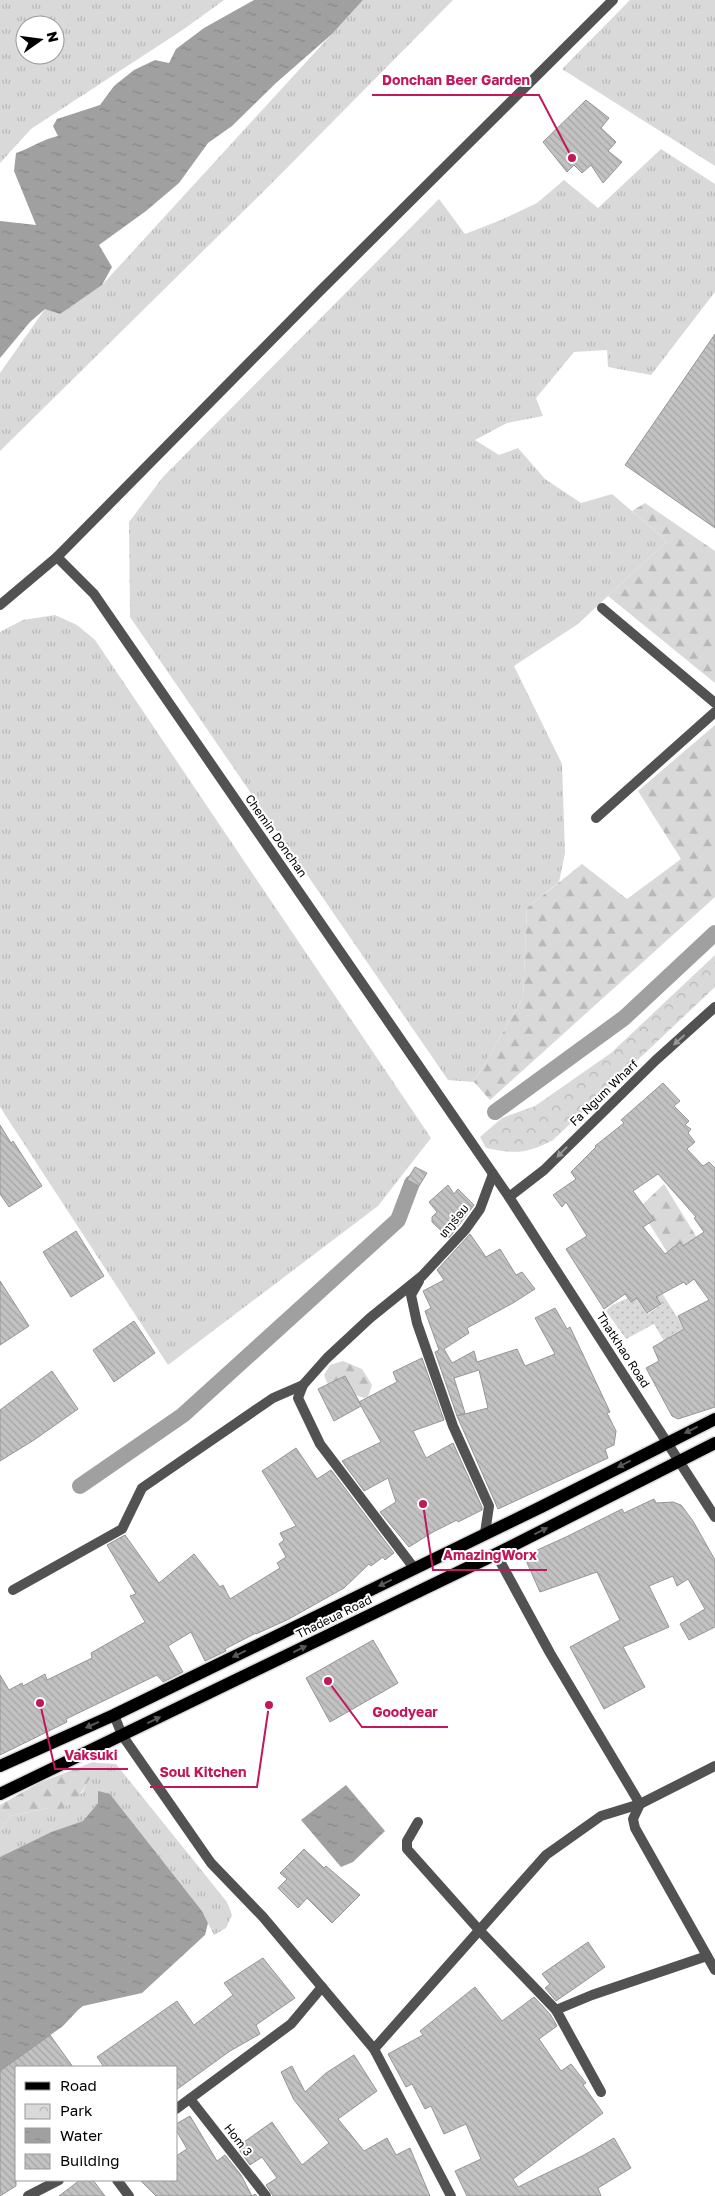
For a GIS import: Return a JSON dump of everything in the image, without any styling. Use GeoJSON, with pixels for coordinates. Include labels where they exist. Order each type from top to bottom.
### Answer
{"type":"FeatureCollection","features":[{"type":"Feature","properties":{"kind":"main road","name":"Thadeua Road"},"geometry":{"type":"LineString","coordinates":[[0,1766],[114,1715],[541,1507],[715,1419]]}},
{"type":"Feature","properties":{"kind":"main road","name":"Thadeua Road"},"geometry":{"type":"LineString","coordinates":[[0,1794],[496,1554],[715,1443]]}},
{"type":"Feature","properties":{"kind":"street"},"geometry":{"type":"LineString","coordinates":[[0,605],[57,557],[319,292],[613,0]]}},
{"type":"Feature","properties":{"kind":"street","name":"Chemin Donchan"},"geometry":{"type":"LineString","coordinates":[[57,557],[94,594],[509,1197]]}},
{"type":"Feature","properties":{"kind":"street"},"geometry":{"type":"LineString","coordinates":[[602,608],[715,703]]}},
{"type":"Feature","properties":{"kind":"street"},"geometry":{"type":"LineString","coordinates":[[596,818],[715,712]]}},
{"type":"Feature","properties":{"kind":"street","name":"Fa Ngum Wharf"},"geometry":{"type":"LineString","coordinates":[[509,1197],[544,1170],[643,1073],[714,1010]]}},
{"type":"Feature","properties":{"kind":"street","name":"ທາງຮ່ອມ"},"geometry":{"type":"LineString","coordinates":[[422,1276],[465,1230],[480,1209],[493,1174]]}},
{"type":"Feature","properties":{"kind":"street","name":"Thatkhao Road"},"geometry":{"type":"LineString","coordinates":[[509,1197],[715,1517]]}},
{"type":"Feature","properties":{"kind":"street"},"geometry":{"type":"LineString","coordinates":[[414,1568],[320,1444],[298,1398],[303,1385],[327,1358],[370,1318],[422,1276]]}},
{"type":"Feature","properties":{"kind":"street"},"geometry":{"type":"LineString","coordinates":[[422,1276],[411,1295],[418,1323],[453,1426],[489,1506],[485,1533]]}},
{"type":"Feature","properties":{"kind":"street"},"geometry":{"type":"LineString","coordinates":[[13,1590],[122,1529],[142,1488],[273,1398],[303,1385]]}},
{"type":"Feature","properties":{"kind":"street"},"geometry":{"type":"LineString","coordinates":[[496,1554],[550,1653],[640,1804]]}},
{"type":"Feature","properties":{"kind":"street"},"geometry":{"type":"LineString","coordinates":[[114,1715],[122,1735],[211,1864],[263,1917],[374,2049],[451,2196]]}},
{"type":"Feature","properties":{"kind":"street"},"geometry":{"type":"LineString","coordinates":[[374,2049],[546,1855],[600,1816],[640,1804],[715,1766]]}},
{"type":"Feature","properties":{"kind":"street"},"geometry":{"type":"LineString","coordinates":[[640,1804],[633,1819],[635,1828],[715,1970]]}},
{"type":"Feature","properties":{"kind":"street"},"geometry":{"type":"LineString","coordinates":[[418,1822],[407,1841],[407,1849],[480,1931],[556,2010],[600,2092]]}},
{"type":"Feature","properties":{"kind":"street"},"geometry":{"type":"LineString","coordinates":[[556,2010],[592,1995],[707,1956]]}},
{"type":"Feature","properties":{"kind":"street"},"geometry":{"type":"LineString","coordinates":[[178,2108],[291,2024],[322,1987]]}},
{"type":"Feature","properties":{"kind":"street","name":"Hom 3"},"geometry":{"type":"LineString","coordinates":[[190,2099],[266,2196]]}},
{"type":"Feature","properties":{"kind":"street"},"geometry":{"type":"LineString","coordinates":[[28,2196],[57,2181]]}},
{"type":"Feature","properties":{"kind":"street"},"geometry":{"type":"LineString","coordinates":[[119,2181],[129,2196]]}},
{"type":"Feature","properties":{"kind":"green space"},"geometry":{"type":"Polygon","coordinates":[[[0,0],[224,0],[184,29],[31,129],[0,163],[0,0]]]}},
{"type":"Feature","properties":{"kind":"green space"},"geometry":{"type":"Polygon","coordinates":[[[363,0],[453,0],[271,184],[0,451],[0,373],[45,309],[102,285],[363,0]]]}},
{"type":"Feature","properties":{"kind":"green space"},"geometry":{"type":"Polygon","coordinates":[[[630,0],[715,0],[715,166],[562,69],[630,0]]]}},
{"type":"Feature","properties":{"kind":"green space"},"geometry":{"type":"Polygon","coordinates":[[[661,149],[715,184],[715,292],[651,375],[608,367],[607,350],[574,352],[536,398],[543,416],[507,423],[475,440],[499,455],[518,448],[545,479],[581,503],[612,494],[667,541],[578,624],[514,666],[562,764],[565,853],[559,882],[527,908],[523,998],[474,1082],[448,1080],[130,617],[129,522],[163,477],[439,199],[465,234],[537,203],[564,180],[598,208],[661,149]]]}},
{"type":"Feature","properties":{"kind":"green space"},"geometry":{"type":"Polygon","coordinates":[[[645,503],[715,551],[715,683],[608,596],[667,541],[632,511],[645,503]]]}},
{"type":"Feature","properties":{"kind":"green space"},"geometry":{"type":"Polygon","coordinates":[[[55,615],[77,625],[95,640],[431,1138],[378,1206],[168,1365],[0,1107],[0,632],[23,620],[55,615]]]}},
{"type":"Feature","properties":{"kind":"green space"},"geometry":{"type":"Polygon","coordinates":[[[715,725],[715,897],[490,1100],[474,1082],[523,998],[527,908],[582,864],[627,899],[681,859],[638,791],[715,725]]]}},
{"type":"Feature","properties":{"kind":"green space"},"geometry":{"type":"Polygon","coordinates":[[[715,955],[715,987],[553,1140],[536,1148],[520,1152],[486,1148],[480,1137],[502,1118],[535,1106],[611,1053],[715,955]]]}},
{"type":"Feature","properties":{"kind":"green space"},"geometry":{"type":"Polygon","coordinates":[[[664,1184],[699,1241],[667,1252],[649,1223],[643,1204],[664,1184]]]}},
{"type":"Feature","properties":{"kind":"green space"},"geometry":{"type":"Polygon","coordinates":[[[662,1293],[684,1328],[664,1341],[654,1324],[626,1339],[606,1311],[612,1305],[628,1298],[631,1302],[637,1298],[648,1314],[661,1305],[656,1297],[662,1293]]]}},
{"type":"Feature","properties":{"kind":"green space"},"geometry":{"type":"Polygon","coordinates":[[[343,1361],[362,1369],[372,1385],[368,1397],[364,1398],[328,1385],[324,1375],[330,1365],[343,1361]]]}},
{"type":"Feature","properties":{"kind":"green space"},"geometry":{"type":"Polygon","coordinates":[[[93,1762],[98,1763],[90,1779],[76,1799],[54,1812],[48,1808],[10,1816],[0,1830],[0,1805],[39,1783],[93,1762]]]}},
{"type":"Feature","properties":{"kind":"green space"},"geometry":{"type":"Polygon","coordinates":[[[98,1763],[116,1764],[227,1902],[232,1915],[226,1928],[214,1935],[202,1911],[110,1794],[98,1803],[83,1821],[51,1832],[0,1857],[0,1830],[10,1816],[48,1808],[82,1793],[98,1763]]]}},
{"type":"Feature","properties":{"kind":"water"},"geometry":{"type":"Polygon","coordinates":[[[254,0],[363,0],[332,34],[276,83],[232,126],[208,143],[179,183],[146,211],[99,245],[112,267],[102,285],[60,314],[45,309],[30,322],[0,358],[0,221],[36,225],[14,171],[16,153],[58,136],[53,126],[57,119],[100,105],[114,86],[134,70],[155,60],[169,63],[176,49],[204,28],[254,0]]]}},
{"type":"Feature","properties":{"kind":"water"},"geometry":{"type":"Polygon","coordinates":[[[346,1785],[385,1831],[353,1862],[341,1867],[301,1820],[346,1785]]]}},
{"type":"Feature","properties":{"kind":"water"},"geometry":{"type":"Polygon","coordinates":[[[98,1791],[110,1794],[202,1911],[208,1923],[205,1935],[142,1993],[83,2006],[63,2026],[0,2071],[0,1857],[51,1832],[83,1821],[98,1803],[98,1791]]]}},
{"type":"Feature","properties":{"kind":"building"},"geometry":{"type":"Polygon","coordinates":[[[586,100],[609,118],[601,128],[616,142],[608,151],[622,162],[603,183],[591,165],[582,173],[574,165],[567,172],[543,142],[586,100]]]}},
{"type":"Feature","properties":{"kind":"building"},"geometry":{"type":"Polygon","coordinates":[[[715,334],[715,528],[625,465],[715,334]]]}},
{"type":"Feature","properties":{"kind":"building"},"geometry":{"type":"Polygon","coordinates":[[[663,1083],[680,1101],[674,1106],[689,1121],[685,1125],[691,1129],[688,1133],[695,1142],[687,1149],[703,1166],[709,1162],[715,1168],[715,1407],[678,1419],[672,1416],[646,1368],[659,1361],[653,1347],[684,1329],[678,1316],[709,1300],[694,1279],[686,1285],[684,1282],[656,1297],[661,1304],[647,1313],[637,1298],[631,1302],[625,1294],[604,1309],[566,1249],[587,1236],[566,1202],[562,1207],[553,1195],[576,1179],[571,1172],[595,1146],[624,1123],[621,1120],[663,1083]],[[658,1174],[633,1191],[654,1220],[643,1227],[665,1254],[680,1242],[683,1246],[704,1232],[694,1218],[696,1217],[658,1174]]]}},
{"type":"Feature","properties":{"kind":"building"},"geometry":{"type":"Polygon","coordinates":[[[0,1125],[11,1143],[13,1141],[42,1186],[9,1207],[0,1194],[0,1125]]]}},
{"type":"Feature","properties":{"kind":"building"},"geometry":{"type":"Polygon","coordinates":[[[415,1167],[427,1173],[419,1186],[407,1180],[415,1167]]]}},
{"type":"Feature","properties":{"kind":"building"},"geometry":{"type":"Polygon","coordinates":[[[448,1185],[454,1194],[458,1189],[474,1205],[449,1238],[432,1222],[432,1217],[437,1212],[429,1202],[448,1185]]]}},
{"type":"Feature","properties":{"kind":"building"},"geometry":{"type":"Polygon","coordinates":[[[76,1231],[104,1276],[71,1297],[43,1252],[76,1231]]]}},
{"type":"Feature","properties":{"kind":"building"},"geometry":{"type":"Polygon","coordinates":[[[470,1234],[486,1257],[500,1249],[516,1275],[522,1272],[535,1289],[467,1328],[469,1333],[444,1349],[452,1363],[474,1351],[477,1362],[517,1349],[525,1366],[555,1354],[535,1318],[555,1308],[567,1329],[570,1327],[610,1412],[607,1413],[616,1431],[614,1445],[605,1449],[608,1458],[498,1509],[457,1416],[435,1352],[439,1350],[425,1311],[431,1308],[423,1291],[444,1280],[437,1270],[470,1234]],[[479,1370],[454,1378],[465,1413],[457,1416],[488,1408],[479,1370]]]}},
{"type":"Feature","properties":{"kind":"building"},"geometry":{"type":"Polygon","coordinates":[[[0,1281],[29,1326],[0,1345],[0,1281]]]}},
{"type":"Feature","properties":{"kind":"building"},"geometry":{"type":"Polygon","coordinates":[[[134,1321],[155,1353],[114,1382],[93,1350],[134,1321]]]}},
{"type":"Feature","properties":{"kind":"building"},"geometry":{"type":"Polygon","coordinates":[[[422,1358],[444,1420],[413,1431],[426,1458],[453,1443],[482,1510],[433,1532],[409,1547],[380,1512],[396,1502],[388,1478],[364,1491],[342,1461],[381,1442],[361,1406],[334,1421],[318,1389],[345,1376],[359,1402],[397,1382],[393,1372],[422,1358]]]}},
{"type":"Feature","properties":{"kind":"building"},"geometry":{"type":"Polygon","coordinates":[[[52,1371],[78,1409],[0,1461],[0,1410],[52,1371]]]}},
{"type":"Feature","properties":{"kind":"building"},"geometry":{"type":"Polygon","coordinates":[[[296,1448],[317,1479],[331,1470],[394,1553],[385,1560],[383,1557],[371,1566],[369,1564],[344,1588],[289,1619],[256,1633],[205,1661],[191,1632],[168,1646],[183,1672],[163,1682],[157,1675],[66,1719],[67,1722],[0,1755],[0,1675],[9,1690],[22,1683],[23,1686],[45,1674],[47,1680],[92,1658],[91,1653],[145,1622],[130,1596],[136,1594],[107,1545],[125,1535],[159,1583],[194,1554],[220,1587],[223,1585],[230,1599],[280,1568],[277,1563],[286,1557],[279,1544],[284,1540],[280,1533],[296,1526],[262,1471],[296,1448]]]}},
{"type":"Feature","properties":{"kind":"building"},"geometry":{"type":"Polygon","coordinates":[[[654,1499],[656,1503],[673,1502],[681,1505],[693,1521],[715,1560],[715,1627],[689,1640],[680,1624],[705,1609],[688,1579],[677,1586],[673,1576],[649,1586],[669,1627],[623,1647],[645,1687],[604,1709],[570,1647],[620,1620],[597,1572],[540,1592],[524,1556],[622,1509],[624,1513],[654,1499]]]}},
{"type":"Feature","properties":{"kind":"building"},"geometry":{"type":"Polygon","coordinates":[[[373,1640],[398,1683],[330,1722],[306,1678],[373,1640]]]}},
{"type":"Feature","properties":{"kind":"building"},"geometry":{"type":"Polygon","coordinates":[[[304,1849],[324,1868],[326,1866],[360,1895],[332,1923],[307,1898],[298,1908],[278,1888],[287,1879],[280,1873],[304,1849]]]}},
{"type":"Feature","properties":{"kind":"building"},"geometry":{"type":"Polygon","coordinates":[[[588,1942],[605,1967],[556,2001],[545,1988],[550,1984],[542,1974],[588,1942]]]}},
{"type":"Feature","properties":{"kind":"building"},"geometry":{"type":"Polygon","coordinates":[[[263,1958],[295,1998],[256,2025],[260,2034],[230,2051],[178,2089],[178,2066],[103,2066],[97,2057],[177,2001],[194,2025],[233,1995],[224,1983],[263,1958]]]}},
{"type":"Feature","properties":{"kind":"building"},"geometry":{"type":"Polygon","coordinates":[[[475,1987],[502,2021],[534,1997],[550,2014],[557,2026],[539,2039],[561,2071],[571,2064],[586,2083],[583,2085],[603,2113],[513,2179],[518,2187],[584,2155],[614,2138],[631,2168],[598,2188],[601,2196],[467,2196],[455,2171],[481,2159],[466,2124],[444,2134],[431,2106],[425,2109],[412,2084],[406,2087],[388,2054],[423,2035],[420,2031],[475,1987]]]}},
{"type":"Feature","properties":{"kind":"building"},"geometry":{"type":"Polygon","coordinates":[[[50,2035],[72,2066],[15,2066],[16,2186],[0,2196],[0,2071],[50,2035]]]}},
{"type":"Feature","properties":{"kind":"building"},"geometry":{"type":"Polygon","coordinates":[[[354,2055],[377,2091],[338,2119],[364,2151],[387,2138],[396,2155],[410,2148],[430,2196],[273,2196],[266,2185],[277,2178],[262,2157],[250,2165],[237,2147],[272,2122],[302,2165],[329,2143],[294,2100],[281,2072],[292,2066],[305,2092],[326,2073],[354,2055]]]}},
{"type":"Feature","properties":{"kind":"building"},"geometry":{"type":"Polygon","coordinates":[[[190,2116],[217,2161],[225,2155],[241,2175],[252,2196],[156,2196],[141,2181],[178,2181],[178,2155],[187,2149],[178,2133],[178,2123],[190,2116]]]}},
{"type":"Feature","properties":{"kind":"building"},"geometry":{"type":"Polygon","coordinates":[[[79,2181],[94,2181],[105,2196],[59,2196],[79,2181]]]}},
{"type":"Feature","properties":{"kind":"waterway"},"geometry":{"type":"LineString","coordinates":[[495,1112],[624,1018],[715,933]]}},
{"type":"Feature","properties":{"kind":"waterway"},"geometry":{"type":"LineString","coordinates":[[80,1486],[183,1415],[398,1220],[412,1183]]}},
{"type":"Feature","properties":{"kind":"place","name":"Donchan Beer Garden"},"geometry":{"type":"Point","coordinates":[572,158]}},
{"type":"Feature","properties":{"kind":"place","name":"AmazingWorx"},"geometry":{"type":"Point","coordinates":[423,1504]}},
{"type":"Feature","properties":{"kind":"place","name":"Goodyear"},"geometry":{"type":"Point","coordinates":[328,1681]}},
{"type":"Feature","properties":{"kind":"place","name":"Vaksuki"},"geometry":{"type":"Point","coordinates":[40,1703]}},
{"type":"Feature","properties":{"kind":"place","name":"Soul Kitchen"},"geometry":{"type":"Point","coordinates":[269,1705]}}]}
